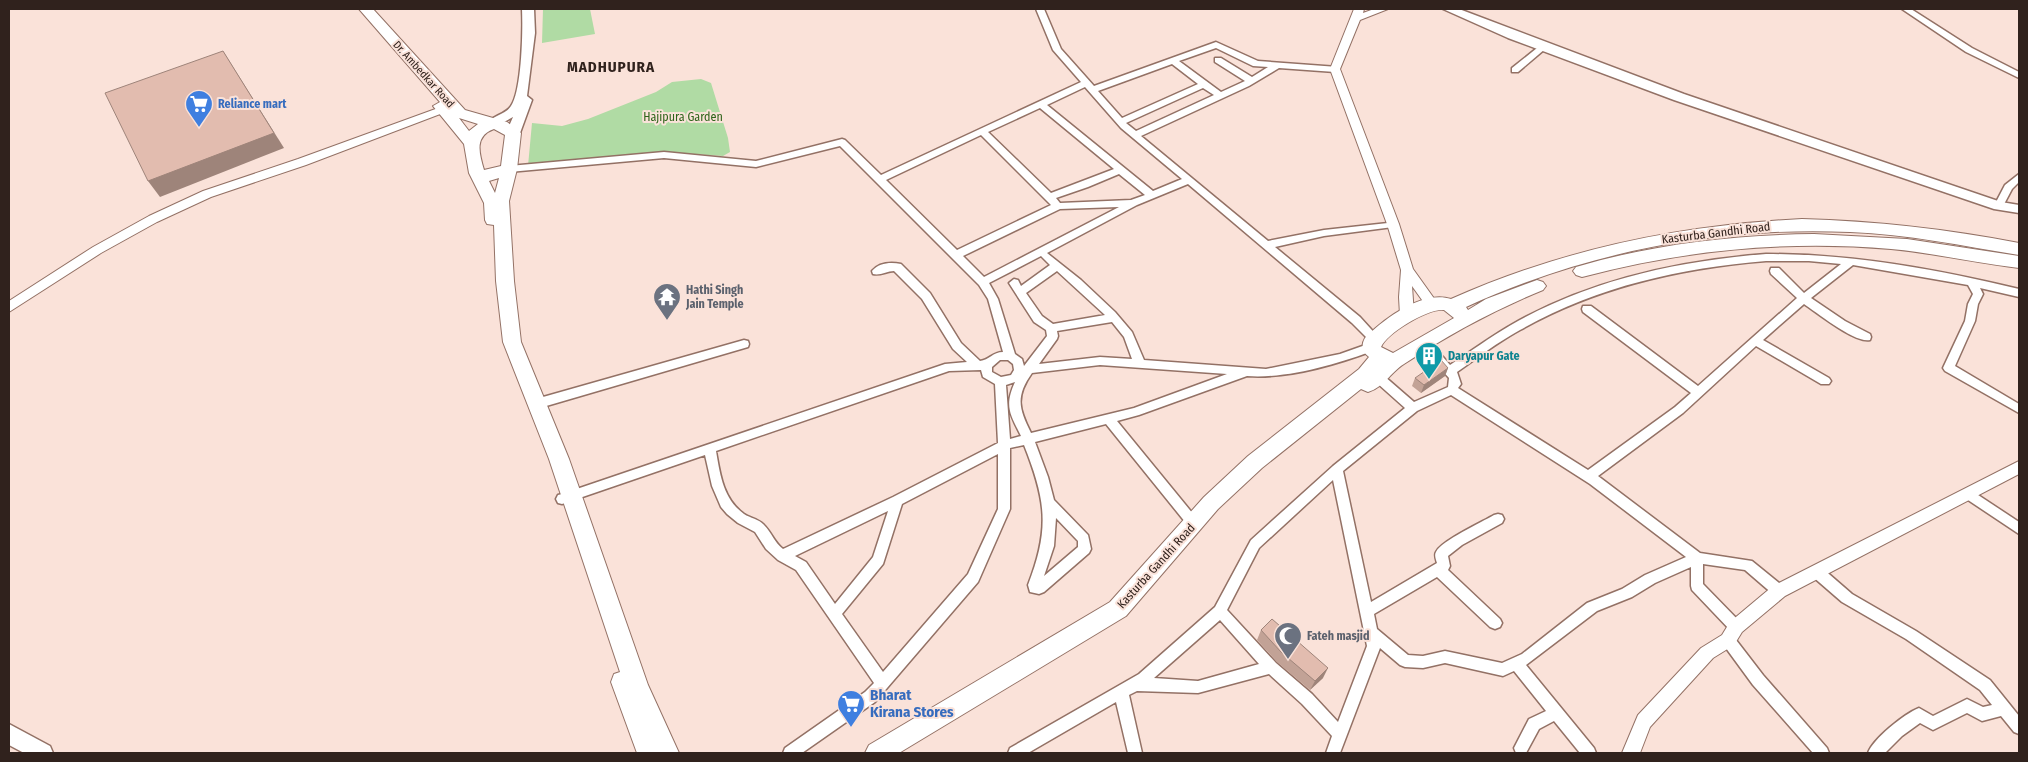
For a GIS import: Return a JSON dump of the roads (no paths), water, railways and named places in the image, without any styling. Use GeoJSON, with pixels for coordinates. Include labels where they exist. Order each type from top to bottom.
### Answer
{"type":"FeatureCollection","features":[{"type":"Feature","properties":{"kind":"main road","name":"Dr. Ambedkar Road"},"geometry":{"type":"LineString","coordinates":[[357,9],[448,108],[493,124]]}},
{"type":"Feature","properties":{"kind":"main road","name":"Dr. Ambedkar Road"},"geometry":{"type":"LineString","coordinates":[[366,9],[448,108],[470,142]]}},
{"type":"Feature","properties":{"kind":"main road"},"geometry":{"type":"LineString","coordinates":[[528,9],[529,33],[523,86],[517,108],[493,124],[483,127],[472,135],[470,142],[477,173],[492,203],[496,283],[503,344],[567,497],[637,687],[667,753]]}},
{"type":"Feature","properties":{"kind":"main road"},"geometry":{"type":"LineString","coordinates":[[533,9],[535,32],[529,89],[513,133],[509,169],[501,202],[512,342],[536,404],[567,497],[626,692],[649,753]]}},
{"type":"Feature","properties":{"kind":"main road"},"geometry":{"type":"LineString","coordinates":[[1449,9],[1542,47],[1776,132],[2000,203]]}},
{"type":"Feature","properties":{"kind":"main road"},"geometry":{"type":"LineString","coordinates":[[1465,9],[1516,30],[1745,114],[2017,209]]}},
{"type":"Feature","properties":{"kind":"main road"},"geometry":{"type":"LineString","coordinates":[[493,124],[502,125],[513,133]]}},
{"type":"Feature","properties":{"kind":"main road"},"geometry":{"type":"LineString","coordinates":[[477,173],[488,176],[509,169]]}},
{"type":"Feature","properties":{"kind":"main road","name":"Kasturba Gandhi Road"},"geometry":{"type":"LineString","coordinates":[[1452,306],[1480,292],[1624,246],[1752,227],[1857,226],[1950,236],[2019,249]]}},
{"type":"Feature","properties":{"kind":"main road","name":"Kasturba Gandhi Road"},"geometry":{"type":"LineString","coordinates":[[878,753],[1118,609],[1211,504],[1255,462],[1378,358],[1425,344],[1492,304],[1553,280],[1637,258],[1706,246],[1746,242],[1844,241],[1928,248],[2019,262]]}},
{"type":"Feature","properties":{"kind":"main road"},"geometry":{"type":"LineString","coordinates":[[1378,358],[1407,315],[1432,304],[1441,303],[1452,306],[1461,313],[1463,321]]}},
{"type":"Feature","properties":{"kind":"main road","name":"Kasturba Gandhi Road"},"geometry":{"type":"LineString","coordinates":[[902,753],[1127,617],[1220,510],[1378,358]]}},
{"type":"Feature","properties":{"kind":"main road"},"geometry":{"type":"LineString","coordinates":[[9,734],[43,753]]}},
{"type":"Feature","properties":{"kind":"street"},"geometry":{"type":"LineString","coordinates":[[1040,9],[1057,50],[1120,122],[1266,244],[1378,358],[1413,408]]}},
{"type":"Feature","properties":{"kind":"street"},"geometry":{"type":"LineString","coordinates":[[1382,9],[1358,14],[1335,69],[1393,224],[1407,270],[1432,304]]}},
{"type":"Feature","properties":{"kind":"street"},"geometry":{"type":"LineString","coordinates":[[1906,9],[1969,50],[2019,75]]}},
{"type":"Feature","properties":{"kind":"street"},"geometry":{"type":"LineString","coordinates":[[880,179],[1041,104],[1089,86],[1173,61],[1216,45],[1256,64],[1274,67],[1335,69]]}},
{"type":"Feature","properties":{"kind":"street"},"geometry":{"type":"LineString","coordinates":[[1515,70],[1542,47]]}},
{"type":"Feature","properties":{"kind":"street"},"geometry":{"type":"LineString","coordinates":[[1218,60],[1252,81]]}},
{"type":"Feature","properties":{"kind":"street"},"geometry":{"type":"LineString","coordinates":[[1173,61],[1220,96]]}},
{"type":"Feature","properties":{"kind":"street"},"geometry":{"type":"LineString","coordinates":[[1134,135],[1252,81],[1274,67]]}},
{"type":"Feature","properties":{"kind":"street"},"geometry":{"type":"LineString","coordinates":[[1120,122],[1204,84]]}},
{"type":"Feature","properties":{"kind":"street"},"geometry":{"type":"LineString","coordinates":[[1041,104],[1151,195]]}},
{"type":"Feature","properties":{"kind":"street"},"geometry":{"type":"LineString","coordinates":[[9,307],[97,250],[153,219],[198,198],[448,108]]}},
{"type":"Feature","properties":{"kind":"street"},"geometry":{"type":"LineString","coordinates":[[982,131],[1058,206]]}},
{"type":"Feature","properties":{"kind":"street"},"geometry":{"type":"LineString","coordinates":[[509,169],[664,155],[756,164],[842,142],[982,282],[993,299],[1010,356],[1018,362],[1023,371],[1014,400],[1015,413],[1040,469],[1049,503],[1051,528],[1040,573],[1034,584],[1035,588],[1039,588],[1085,549],[1084,539],[1049,503]]}},
{"type":"Feature","properties":{"kind":"street"},"geometry":{"type":"LineString","coordinates":[[1049,197],[1085,185],[1120,170]]}},
{"type":"Feature","properties":{"kind":"street"},"geometry":{"type":"LineString","coordinates":[[2000,203],[2008,187],[2019,177]]}},
{"type":"Feature","properties":{"kind":"street"},"geometry":{"type":"LineString","coordinates":[[982,282],[1134,203],[1189,180]]}},
{"type":"Feature","properties":{"kind":"street"},"geometry":{"type":"LineString","coordinates":[[956,255],[1058,206],[1134,203]]}},
{"type":"Feature","properties":{"kind":"street"},"geometry":{"type":"LineString","coordinates":[[1266,244],[1324,233],[1393,224]]}},
{"type":"Feature","properties":{"kind":"street"},"geometry":{"type":"LineString","coordinates":[[1046,256],[1112,318],[1128,336],[1140,364]]}},
{"type":"Feature","properties":{"kind":"street"},"geometry":{"type":"LineString","coordinates":[[1450,371],[1516,327],[1576,298],[1655,272],[1761,258],[1808,258],[1851,261],[1971,282],[2019,293]]}},
{"type":"Feature","properties":{"kind":"street"},"geometry":{"type":"LineString","coordinates":[[1588,476],[1678,410],[1803,298],[1851,261]]}},
{"type":"Feature","properties":{"kind":"street"},"geometry":{"type":"LineString","coordinates":[[877,271],[885,267],[896,267],[926,296],[957,346],[981,365],[990,378],[1000,382],[1011,381],[1023,371],[1047,346],[1053,336],[1051,328],[1038,319],[1018,287],[1057,266]]}},
{"type":"Feature","properties":{"kind":"street"},"geometry":{"type":"LineString","coordinates":[[1407,270],[1405,297],[1407,315]]}},
{"type":"Feature","properties":{"kind":"street"},"geometry":{"type":"LineString","coordinates":[[1775,271],[1803,298],[1841,324],[1866,337]]}},
{"type":"Feature","properties":{"kind":"street"},"geometry":{"type":"LineString","coordinates":[[1971,282],[1978,294],[1973,304],[1970,321],[1948,368],[2019,409]]}},
{"type":"Feature","properties":{"kind":"street"},"geometry":{"type":"LineString","coordinates":[[1586,309],[1698,392]]}},
{"type":"Feature","properties":{"kind":"street"},"geometry":{"type":"LineString","coordinates":[[1051,328],[1112,318]]}},
{"type":"Feature","properties":{"kind":"street"},"geometry":{"type":"LineString","coordinates":[[1755,340],[1824,382]]}},
{"type":"Feature","properties":{"kind":"street"},"geometry":{"type":"LineString","coordinates":[[536,404],[744,344]]}},
{"type":"Feature","properties":{"kind":"street"},"geometry":{"type":"LineString","coordinates":[[1015,753],[1144,679],[1220,611],[1255,544],[1337,469],[1413,408],[1452,390],[1455,384],[1450,371],[1425,344]]}},
{"type":"Feature","properties":{"kind":"street"},"geometry":{"type":"LineString","coordinates":[[567,497],[949,368],[981,365],[993,358],[1010,356]]}},
{"type":"Feature","properties":{"kind":"street"},"geometry":{"type":"LineString","coordinates":[[1023,371],[1100,361],[1266,373],[1341,358],[1378,358]]}},
{"type":"Feature","properties":{"kind":"street"},"geometry":{"type":"LineString","coordinates":[[782,556],[897,501],[1004,445],[1135,412],[1246,372]]}},
{"type":"Feature","properties":{"kind":"street"},"geometry":{"type":"LineString","coordinates":[[790,753],[870,697],[973,578],[1004,509],[1004,445],[1000,382]]}},
{"type":"Feature","properties":{"kind":"street"},"geometry":{"type":"LineString","coordinates":[[1452,390],[1588,476],[1697,558],[1748,564],[1779,591]]}},
{"type":"Feature","properties":{"kind":"street"},"geometry":{"type":"LineString","coordinates":[[1109,419],[1194,524]]}},
{"type":"Feature","properties":{"kind":"street"},"geometry":{"type":"LineString","coordinates":[[710,448],[716,481],[728,508],[740,518],[754,523],[763,532],[767,542],[782,556],[801,566],[882,683]]}},
{"type":"Feature","properties":{"kind":"street"},"geometry":{"type":"LineString","coordinates":[[1631,753],[1644,721],[1707,653],[1732,634],[1779,591],[2019,467]]}},
{"type":"Feature","properties":{"kind":"street"},"geometry":{"type":"LineString","coordinates":[[1333,753],[1374,646],[1337,469]]}},
{"type":"Feature","properties":{"kind":"street"},"geometry":{"type":"LineString","coordinates":[[1970,494],[2019,529]]}},
{"type":"Feature","properties":{"kind":"street"},"geometry":{"type":"LineString","coordinates":[[835,613],[879,560],[897,501]]}},
{"type":"Feature","properties":{"kind":"street"},"geometry":{"type":"LineString","coordinates":[[1367,611],[1444,566],[1441,554],[1458,541],[1498,519]]}},
{"type":"Feature","properties":{"kind":"street"},"geometry":{"type":"LineString","coordinates":[[1697,558],[1697,586],[1732,634],[1758,680],[1822,753]]}},
{"type":"Feature","properties":{"kind":"street"},"geometry":{"type":"LineString","coordinates":[[1371,632],[1405,661],[1423,662],[1445,657],[1503,670],[1527,658],[1592,607],[1627,593],[1650,579],[1697,558]]}},
{"type":"Feature","properties":{"kind":"street"},"geometry":{"type":"LineString","coordinates":[[1438,569],[1494,622]]}},
{"type":"Feature","properties":{"kind":"street"},"geometry":{"type":"LineString","coordinates":[[1818,572],[1847,598],[1911,635],[1985,685],[2019,727]]}},
{"type":"Feature","properties":{"kind":"street"},"geometry":{"type":"LineString","coordinates":[[1220,611],[1271,667],[1307,699],[1340,734]]}},
{"type":"Feature","properties":{"kind":"street"},"geometry":{"type":"LineString","coordinates":[[1517,664],[1589,753]]}},
{"type":"Feature","properties":{"kind":"street"},"geometry":{"type":"LineString","coordinates":[[1134,684],[1198,687],[1271,667]]}},
{"type":"Feature","properties":{"kind":"street"},"geometry":{"type":"LineString","coordinates":[[1120,692],[1135,753]]}},
{"type":"Feature","properties":{"kind":"street"},"geometry":{"type":"LineString","coordinates":[[1875,753],[1896,731],[1919,715],[1933,723],[1967,706],[1982,714],[2005,708]]}},
{"type":"Feature","properties":{"kind":"street"},"geometry":{"type":"LineString","coordinates":[[1521,748],[1534,724],[1556,713]]}},
{"type":"Feature","properties":{"kind":"place","name":"Reliance mart"},"geometry":{"type":"Point","coordinates":[199,128]}},
{"type":"Feature","properties":{"kind":"place","name":"Hathi Singh Jain Temple"},"geometry":{"type":"Point","coordinates":[667,321]}},
{"type":"Feature","properties":{"kind":"place","name":"Daryapur Gate"},"geometry":{"type":"Point","coordinates":[1429,380]}},
{"type":"Feature","properties":{"kind":"place","name":"Fateh masjid"},"geometry":{"type":"Point","coordinates":[1288,660]}},
{"type":"Feature","properties":{"kind":"place","name":"Bharat Kirana Stores"},"geometry":{"type":"Point","coordinates":[851,728]}},
{"type":"Feature","properties":{"kind":"district","name":"MADHUPURA"},"geometry":{"type":"Point","coordinates":[611,67]}},
{"type":"Feature","properties":{"kind":"park label","name":"Hajipura Garden"},"geometry":{"type":"Point","coordinates":[683,117]}}]}
